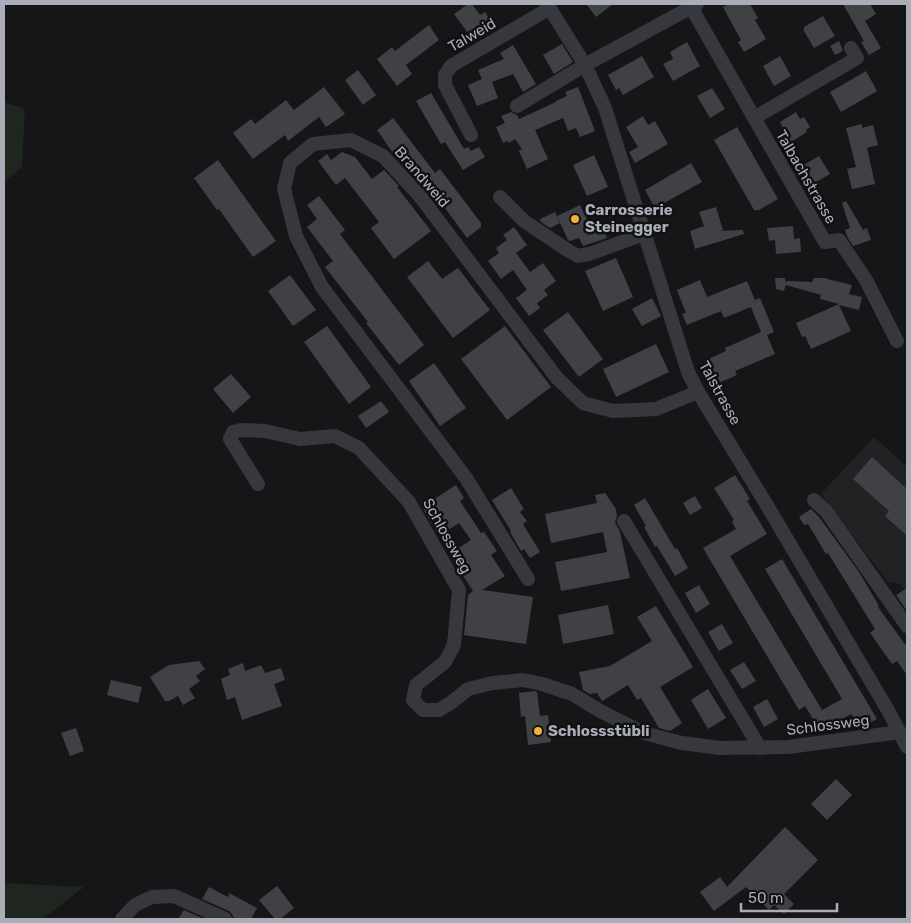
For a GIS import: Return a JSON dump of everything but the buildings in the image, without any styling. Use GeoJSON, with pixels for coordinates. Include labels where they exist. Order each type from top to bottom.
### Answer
{"type":"FeatureCollection","features":[{"type":"Feature","properties":{"kind":"street","name":"Talbachstrasse"},"geometry":{"type":"LineString","coordinates":[[517,106],[585,65],[694,5],[754,118],[825,242],[839,240],[866,280],[897,341]]}},
{"type":"Feature","properties":{"kind":"street","name":"Talstrasse"},"geometry":{"type":"LineString","coordinates":[[549,6],[585,65],[605,108],[688,372],[698,392],[900,732],[907,747]]}},
{"type":"Feature","properties":{"kind":"street","name":"Talweid"},"geometry":{"type":"LineString","coordinates":[[471,135],[445,86],[445,75],[451,66],[549,6]]}},
{"type":"Feature","properties":{"kind":"street"},"geometry":{"type":"LineString","coordinates":[[754,118],[857,58],[851,48]]}},
{"type":"Feature","properties":{"kind":"street","name":"Brandweid"},"geometry":{"type":"LineString","coordinates":[[528,579],[466,478],[322,288],[296,236],[284,189],[290,163],[312,144],[351,140],[383,156],[419,195],[557,378],[583,403],[613,411],[656,409],[698,392]]}},
{"type":"Feature","properties":{"kind":"street"},"geometry":{"type":"LineString","coordinates":[[500,197],[524,220],[569,252],[578,256],[589,254],[644,234]]}},
{"type":"Feature","properties":{"kind":"street","name":"Schlossweg"},"geometry":{"type":"LineString","coordinates":[[258,484],[230,439],[233,432],[242,430],[265,431],[300,439],[335,436],[359,448],[409,502],[459,590],[454,645],[445,662],[416,685],[413,700],[423,710],[439,710],[468,689],[493,682],[523,680],[572,694],[602,712],[644,733],[682,743],[720,748],[788,748],[900,732]]}},
{"type":"Feature","properties":{"kind":"street"},"geometry":{"type":"LineString","coordinates":[[814,500],[826,511],[907,626]]}},
{"type":"Feature","properties":{"kind":"street"},"geometry":{"type":"LineString","coordinates":[[624,521],[760,748]]}},
{"type":"Feature","properties":{"kind":"street"},"geometry":{"type":"LineString","coordinates":[[122,919],[135,906],[152,897],[174,896],[225,919]]}},
{"type":"Feature","properties":{"kind":"shaded area"},"geometry":{"type":"Polygon","coordinates":[[[4,102],[25,109],[22,167],[4,182],[4,102]]]}},
{"type":"Feature","properties":{"kind":"shaded area"},"geometry":{"type":"Polygon","coordinates":[[[874,437],[907,467],[907,593],[900,584],[888,582],[821,494],[874,437]]]}},
{"type":"Feature","properties":{"kind":"shaded area"},"geometry":{"type":"Polygon","coordinates":[[[4,883],[84,887],[42,919],[4,919],[4,883]]]}},
{"type":"Feature","properties":{"kind":"place","name":"Carrosserie Steinegger"},"geometry":{"type":"Point","coordinates":[575,219]}},
{"type":"Feature","properties":{"kind":"place","name":"Schlossstübli"},"geometry":{"type":"Point","coordinates":[538,731]}}]}
